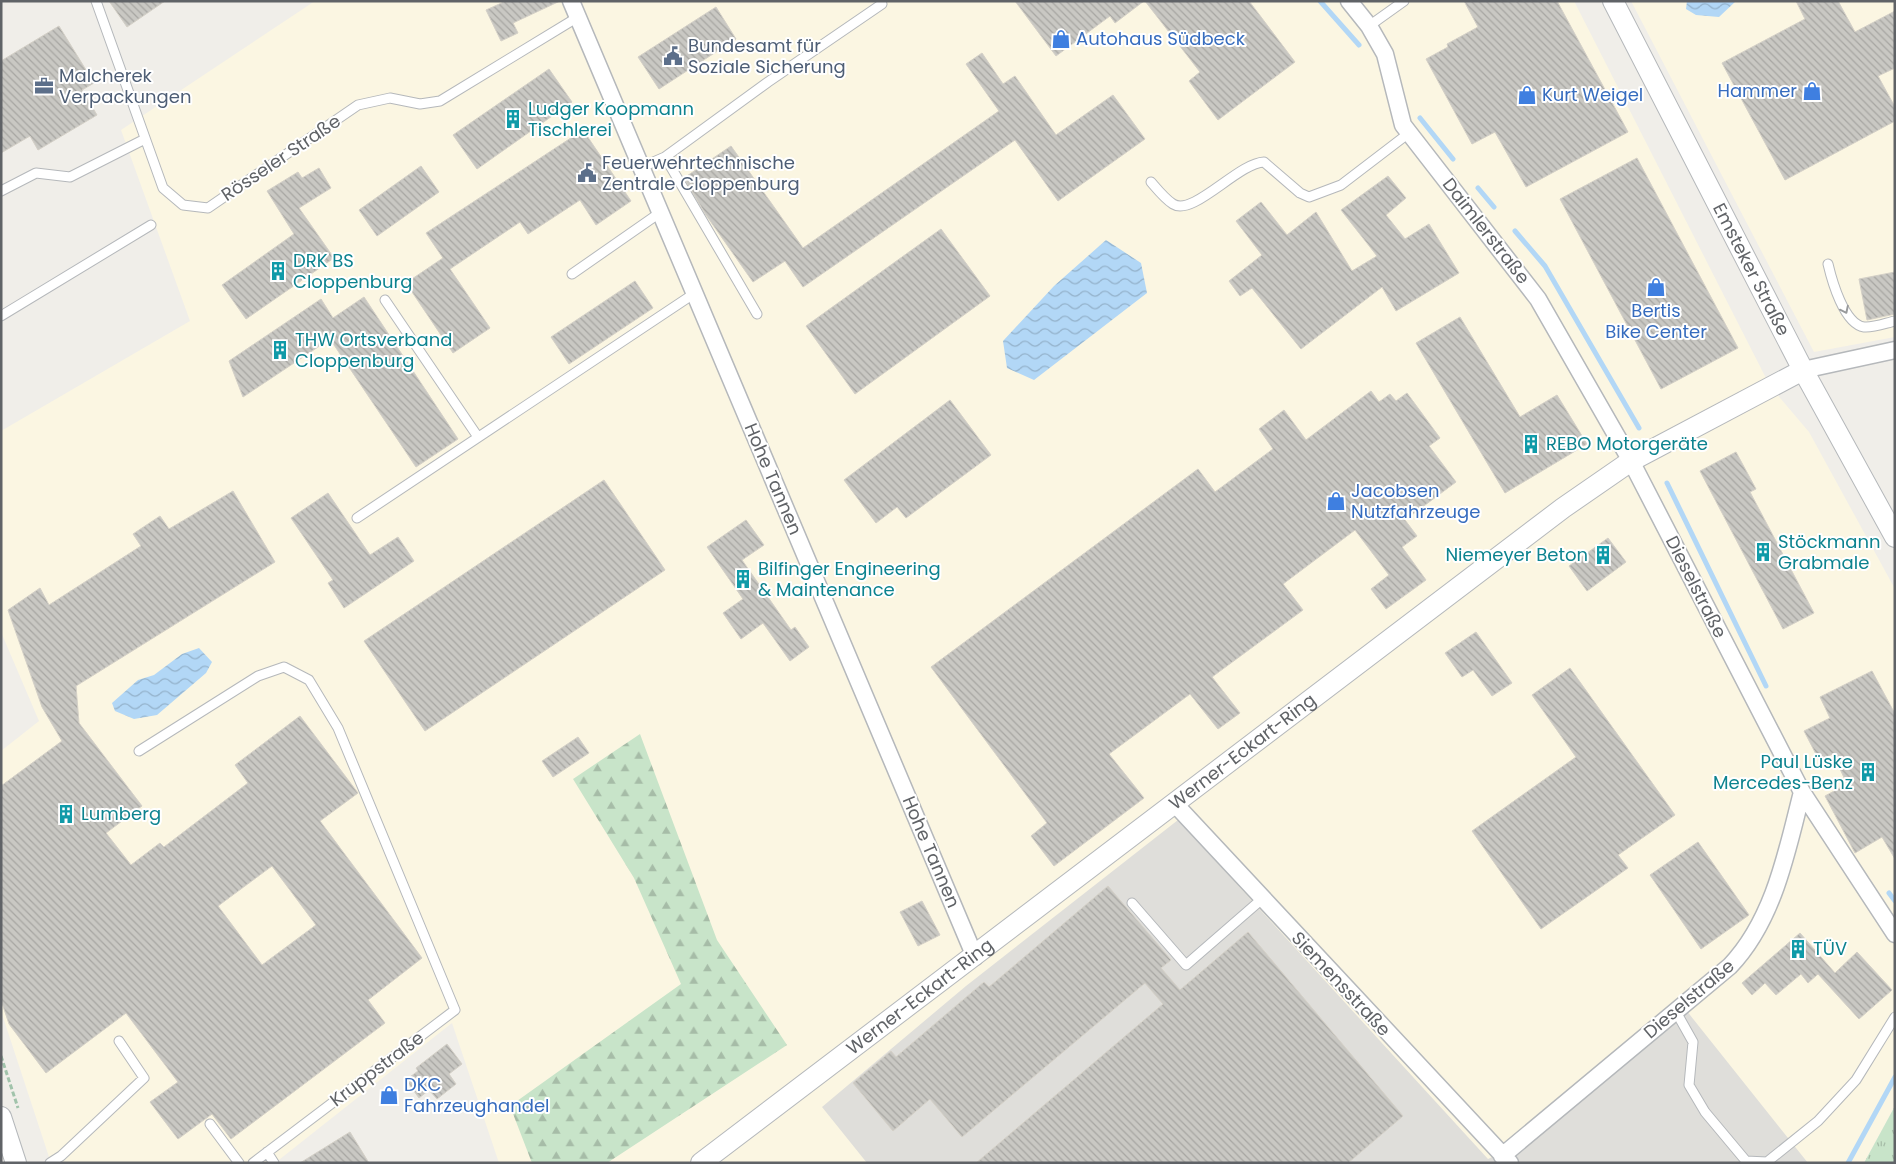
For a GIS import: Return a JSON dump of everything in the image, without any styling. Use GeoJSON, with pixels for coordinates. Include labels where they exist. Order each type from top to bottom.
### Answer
{"type":"FeatureCollection","features":[{"type":"Feature","properties":{"kind":"street","name":"Hohe Tannen"},"geometry":{"type":"LineString","coordinates":[[572,1],[976,957]]}},
{"type":"Feature","properties":{"kind":"street","name":"Daimlerstraße"},"geometry":{"type":"LineString","coordinates":[[1348,1],[1369,26],[1385,54],[1403,125],[1538,299],[1631,462]]}},
{"type":"Feature","properties":{"kind":"street","name":"Emsteker Straße"},"geometry":{"type":"LineString","coordinates":[[1613,1],[1803,370],[1895,537]]}},
{"type":"Feature","properties":{"kind":"street"},"geometry":{"type":"LineString","coordinates":[[1803,370],[1895,350]]}},
{"type":"Feature","properties":{"kind":"street","name":"Werner-Eckart-Ring"},"geometry":{"type":"LineString","coordinates":[[702,1163],[976,957],[1174,803],[1563,508],[1631,462],[1803,370]]}},
{"type":"Feature","properties":{"kind":"street","name":"Dieselstraße"},"geometry":{"type":"LineString","coordinates":[[1631,462],[1802,792],[1895,934]]}},
{"type":"Feature","properties":{"kind":"street","name":"Dieselstraße"},"geometry":{"type":"LineString","coordinates":[[1506,1159],[1675,1010],[1730,966],[1747,948],[1774,892],[1802,792]]}},
{"type":"Feature","properties":{"kind":"street","name":"Siemensstraße"},"geometry":{"type":"LineString","coordinates":[[1174,803],[1262,900],[1506,1159]]}},
{"type":"Feature","properties":{"kind":"street"},"geometry":{"type":"LineString","coordinates":[[1,1117],[16,1163]]}},
{"type":"Feature","properties":{"kind":"lane","name":"Rösseler Straße"},"geometry":{"type":"LineString","coordinates":[[96,1],[163,188],[183,204],[208,208],[358,105],[390,98],[420,104],[440,101],[578,17]]}},
{"type":"Feature","properties":{"kind":"lane"},"geometry":{"type":"LineString","coordinates":[[1369,26],[1404,1]]}},
{"type":"Feature","properties":{"kind":"lane"},"geometry":{"type":"LineString","coordinates":[[642,167],[665,157],[768,82],[882,4]]}},
{"type":"Feature","properties":{"kind":"lane"},"geometry":{"type":"LineString","coordinates":[[1151,182],[1173,205],[1185,207],[1203,198],[1228,178],[1255,162],[1264,162],[1300,193],[1309,197],[1341,185],[1409,133]]}},
{"type":"Feature","properties":{"kind":"lane"},"geometry":{"type":"LineString","coordinates":[[1,191],[36,173],[70,177],[145,139]]}},
{"type":"Feature","properties":{"kind":"lane"},"geometry":{"type":"LineString","coordinates":[[665,157],[757,314]]}},
{"type":"Feature","properties":{"kind":"lane"},"geometry":{"type":"LineString","coordinates":[[572,274],[661,212]]}},
{"type":"Feature","properties":{"kind":"lane"},"geometry":{"type":"LineString","coordinates":[[1,316],[151,225]]}},
{"type":"Feature","properties":{"kind":"lane"},"geometry":{"type":"LineString","coordinates":[[1828,264],[1832,283],[1849,318],[1855,324],[1865,327],[1895,321]]}},
{"type":"Feature","properties":{"kind":"lane"},"geometry":{"type":"LineString","coordinates":[[357,518],[695,293]]}},
{"type":"Feature","properties":{"kind":"lane"},"geometry":{"type":"LineString","coordinates":[[385,300],[478,437]]}},
{"type":"Feature","properties":{"kind":"lane","name":"Kruppstraße"},"geometry":{"type":"LineString","coordinates":[[139,751],[258,676],[284,667],[309,680],[338,728],[455,1010],[253,1163]]}},
{"type":"Feature","properties":{"kind":"lane"},"geometry":{"type":"LineString","coordinates":[[1132,903],[1186,965],[1262,900]]}},
{"type":"Feature","properties":{"kind":"lane"},"geometry":{"type":"LineString","coordinates":[[1675,1010],[1693,1042],[1689,1085],[1704,1112],[1746,1161],[1767,1162],[1818,1121],[1856,1080],[1895,1017]]}},
{"type":"Feature","properties":{"kind":"lane"},"geometry":{"type":"LineString","coordinates":[[50,1163],[61,1156],[144,1078],[119,1041]]}},
{"type":"Feature","properties":{"kind":"lane"},"geometry":{"type":"LineString","coordinates":[[210,1124],[239,1163]]}},
{"type":"Feature","properties":{"kind":"lane"},"geometry":{"type":"LineString","coordinates":[[267,1152],[274,1163]]}},
{"type":"Feature","properties":{"kind":"shaded area"},"geometry":{"type":"Polygon","coordinates":[[[315,1],[1574,1],[1770,386],[1809,432],[1895,589],[1895,1106],[1864,1163],[499,1163],[452,1023],[275,1163],[51,1163],[1,1011],[1,751],[39,721],[1,632],[1,431],[190,321],[121,130],[315,1]]]}},
{"type":"Feature","properties":{"kind":"shaded area"},"geometry":{"type":"Polygon","coordinates":[[[1631,1],[1895,1],[1895,337],[1814,352],[1631,1]]]}},
{"type":"Feature","properties":{"kind":"shaded area"},"geometry":{"type":"Polygon","coordinates":[[[1178,820],[1488,1159],[1505,1151],[1686,1010],[1808,1163],[867,1163],[822,1107],[966,986],[1178,820]]]}},
{"type":"Feature","properties":{"kind":"green space"},"geometry":{"type":"Polygon","coordinates":[[[640,734],[717,940],[787,1045],[607,1163],[532,1163],[510,1106],[681,984],[634,878],[573,779],[640,734]]]}},
{"type":"Feature","properties":{"kind":"green space"},"geometry":{"type":"Polygon","coordinates":[[[1895,1106],[1895,1163],[1864,1163],[1895,1106]]]}},
{"type":"Feature","properties":{"kind":"water"},"geometry":{"type":"Polygon","coordinates":[[[1687,1],[1736,1],[1719,17],[1696,15],[1686,9],[1687,1]]]}},
{"type":"Feature","properties":{"kind":"water"},"geometry":{"type":"Polygon","coordinates":[[[1106,240],[1141,263],[1147,293],[1034,380],[1007,368],[1003,341],[1054,286],[1106,240]]]}},
{"type":"Feature","properties":{"kind":"water"},"geometry":{"type":"Polygon","coordinates":[[[199,648],[212,662],[206,673],[157,715],[134,719],[115,711],[112,703],[138,680],[154,675],[182,654],[199,648]]]}},
{"type":"Feature","properties":{"kind":"building"},"geometry":{"type":"Polygon","coordinates":[[[109,1],[165,1],[127,27],[109,1]]]}},
{"type":"Feature","properties":{"kind":"building"},"geometry":{"type":"Polygon","coordinates":[[[506,1],[560,1],[513,23],[518,33],[501,41],[486,10],[506,1]]]}},
{"type":"Feature","properties":{"kind":"building","name":"Autohaus Südbeck"},"geometry":{"type":"Polygon","coordinates":[[[1015,1],[1144,1],[1115,23],[1110,16],[1056,56],[1015,1]]]}},
{"type":"Feature","properties":{"kind":"building"},"geometry":{"type":"Polygon","coordinates":[[[1145,1],[1249,1],[1295,62],[1218,120],[1189,81],[1200,72],[1145,1]]]}},
{"type":"Feature","properties":{"kind":"building","name":"Kurt Weigel"},"geometry":{"type":"Polygon","coordinates":[[[1464,1],[1557,1],[1628,132],[1526,187],[1495,132],[1472,144],[1426,59],[1448,47],[1447,44],[1478,27],[1464,1]]]}},
{"type":"Feature","properties":{"kind":"building","name":"Hammer"},"geometry":{"type":"Polygon","coordinates":[[[1796,1],[1838,1],[1855,32],[1895,11],[1895,68],[1878,76],[1895,107],[1895,121],[1785,180],[1722,63],[1805,19],[1796,1]]]}},
{"type":"Feature","properties":{"kind":"building"},"geometry":{"type":"Polygon","coordinates":[[[716,7],[736,39],[659,89],[638,57],[716,7]]]}},
{"type":"Feature","properties":{"kind":"building","name":"Malcherek Verpackungen"},"geometry":{"type":"Polygon","coordinates":[[[59,26],[94,83],[82,90],[97,115],[38,150],[30,136],[1,153],[1,61],[59,26]]]}},
{"type":"Feature","properties":{"kind":"building"},"geometry":{"type":"Polygon","coordinates":[[[982,53],[1003,84],[1015,76],[1056,135],[1113,95],[1145,139],[1058,201],[1015,140],[803,287],[785,261],[753,282],[706,215],[684,178],[731,146],[803,248],[999,111],[966,64],[982,53]]]}},
{"type":"Feature","properties":{"kind":"building","name":"Ludger Koopmann Tischlerei"},"geometry":{"type":"Polygon","coordinates":[[[549,69],[572,102],[477,169],[453,135],[549,69]]]}},
{"type":"Feature","properties":{"kind":"building"},"geometry":{"type":"Polygon","coordinates":[[[583,130],[631,201],[596,225],[580,200],[528,234],[520,222],[450,269],[490,328],[453,353],[406,283],[443,258],[426,233],[583,130]]]}},
{"type":"Feature","properties":{"kind":"building","name":"Bertis Bike Center"},"geometry":{"type":"Polygon","coordinates":[[[1637,158],[1738,348],[1661,389],[1560,199],[1637,158]]]}},
{"type":"Feature","properties":{"kind":"building"},"geometry":{"type":"Polygon","coordinates":[[[421,166],[439,192],[377,236],[359,210],[421,166]]]}},
{"type":"Feature","properties":{"kind":"building","name":"DRK BS Cloppenburg"},"geometry":{"type":"Polygon","coordinates":[[[319,168],[331,188],[299,208],[334,258],[246,319],[222,285],[294,234],[267,191],[298,172],[302,178],[319,168]]]}},
{"type":"Feature","properties":{"kind":"building"},"geometry":{"type":"Polygon","coordinates":[[[1388,176],[1406,198],[1386,215],[1405,239],[1429,224],[1459,273],[1396,311],[1382,287],[1301,349],[1252,288],[1240,296],[1229,281],[1262,255],[1236,221],[1261,202],[1287,235],[1316,212],[1352,271],[1377,256],[1341,210],[1388,176]]]}},
{"type":"Feature","properties":{"kind":"building"},"geometry":{"type":"Polygon","coordinates":[[[941,229],[990,296],[855,394],[806,326],[941,229]]]}},
{"type":"Feature","properties":{"kind":"building"},"geometry":{"type":"Polygon","coordinates":[[[1895,272],[1895,314],[1867,320],[1859,279],[1895,272]]]}},
{"type":"Feature","properties":{"kind":"building"},"geometry":{"type":"Polygon","coordinates":[[[635,281],[653,308],[569,364],[551,337],[635,281]]]}},
{"type":"Feature","properties":{"kind":"building"},"geometry":{"type":"Polygon","coordinates":[[[364,297],[458,439],[416,467],[330,339],[243,397],[229,361],[321,299],[333,318],[364,297]]]}},
{"type":"Feature","properties":{"kind":"building"},"geometry":{"type":"Polygon","coordinates":[[[1460,317],[1520,417],[1557,395],[1587,444],[1505,493],[1416,343],[1460,317]]]}},
{"type":"Feature","properties":{"kind":"building"},"geometry":{"type":"Polygon","coordinates":[[[1371,391],[1379,402],[1390,394],[1396,401],[1407,393],[1440,438],[1429,446],[1456,482],[1405,520],[1417,536],[1402,547],[1426,580],[1386,609],[1371,589],[1389,575],[1355,530],[1283,584],[1303,610],[1212,677],[1240,713],[1218,729],[1190,694],[1109,754],[1144,798],[1054,866],[1031,836],[1047,823],[931,667],[1198,469],[1215,492],[1273,449],[1259,429],[1284,410],[1306,440],[1371,391]]]}},
{"type":"Feature","properties":{"kind":"building"},"geometry":{"type":"Polygon","coordinates":[[[950,400],[991,455],[906,518],[897,507],[876,523],[844,480],[950,400]]]}},
{"type":"Feature","properties":{"kind":"building","name":"Stöckmann Grabmale"},"geometry":{"type":"Polygon","coordinates":[[[1736,452],[1756,489],[1750,492],[1814,613],[1783,629],[1700,471],[1736,452]]]}},
{"type":"Feature","properties":{"kind":"building"},"geometry":{"type":"Polygon","coordinates":[[[604,480],[665,570],[425,731],[364,641],[604,480]]]}},
{"type":"Feature","properties":{"kind":"building","name":"Lumberg"},"geometry":{"type":"Polygon","coordinates":[[[233,491],[275,562],[76,686],[79,723],[142,806],[106,833],[131,865],[160,843],[164,847],[248,783],[235,765],[300,716],[358,793],[320,821],[422,958],[368,1000],[385,1023],[231,1139],[212,1114],[178,1139],[150,1102],[178,1082],[126,1013],[46,1073],[9,1024],[1,1000],[1,786],[62,741],[42,707],[8,610],[40,588],[49,605],[141,546],[133,534],[160,516],[169,529],[233,491]],[[272,866],[218,906],[262,965],[316,925],[272,866]]]}},
{"type":"Feature","properties":{"kind":"building"},"geometry":{"type":"Polygon","coordinates":[[[328,493],[370,555],[398,537],[414,561],[344,608],[328,583],[333,580],[291,518],[328,493]]]}},
{"type":"Feature","properties":{"kind":"building","name":"Bilfinger Engineering & Maintenance"},"geometry":{"type":"Polygon","coordinates":[[[746,520],[764,545],[742,560],[791,630],[795,627],[809,647],[790,661],[763,623],[741,639],[723,613],[743,599],[707,547],[746,520]]]}},
{"type":"Feature","properties":{"kind":"building","name":"Niemeyer Beton"},"geometry":{"type":"Polygon","coordinates":[[[1608,538],[1626,562],[1587,591],[1569,566],[1608,538]]]}},
{"type":"Feature","properties":{"kind":"building"},"geometry":{"type":"Polygon","coordinates":[[[1476,632],[1512,683],[1492,696],[1473,670],[1462,677],[1445,653],[1476,632]]]}},
{"type":"Feature","properties":{"kind":"building"},"geometry":{"type":"Polygon","coordinates":[[[1570,668],[1675,815],[1618,855],[1628,868],[1541,929],[1472,831],[1576,757],[1532,695],[1570,668]]]}},
{"type":"Feature","properties":{"kind":"building","name":"Paul Lüske Mercedes-Benz"},"geometry":{"type":"Polygon","coordinates":[[[1872,671],[1895,714],[1895,859],[1882,837],[1855,853],[1825,796],[1847,784],[1833,754],[1819,760],[1804,731],[1830,718],[1820,697],[1872,671]]]}},
{"type":"Feature","properties":{"kind":"building"},"geometry":{"type":"Polygon","coordinates":[[[578,737],[589,753],[553,777],[542,761],[578,737]]]}},
{"type":"Feature","properties":{"kind":"building"},"geometry":{"type":"Polygon","coordinates":[[[1698,842],[1749,915],[1701,949],[1650,875],[1698,842]]]}},
{"type":"Feature","properties":{"kind":"building"},"geometry":{"type":"Polygon","coordinates":[[[1108,886],[1171,960],[1161,968],[1180,990],[1248,932],[1403,1116],[1348,1163],[976,1163],[1163,1004],[1145,983],[962,1137],[930,1099],[893,1131],[853,1083],[891,1051],[896,1057],[984,982],[989,987],[1108,886]]]}},
{"type":"Feature","properties":{"kind":"building"},"geometry":{"type":"Polygon","coordinates":[[[922,901],[940,935],[918,946],[900,912],[922,901]]]}},
{"type":"Feature","properties":{"kind":"building"},"geometry":{"type":"Polygon","coordinates":[[[1800,933],[1835,973],[1857,952],[1892,990],[1859,1019],[1818,974],[1808,983],[1801,974],[1776,995],[1765,983],[1752,995],[1742,983],[1800,933]]]}},
{"type":"Feature","properties":{"kind":"building"},"geometry":{"type":"Polygon","coordinates":[[[447,1044],[462,1064],[449,1074],[456,1084],[437,1099],[429,1090],[419,1098],[406,1080],[418,1071],[416,1068],[447,1044]]]}},
{"type":"Feature","properties":{"kind":"building"},"geometry":{"type":"Polygon","coordinates":[[[350,1132],[369,1163],[300,1163],[350,1132]]]}},
{"type":"Feature","properties":{"kind":"waterway"},"geometry":{"type":"LineString","coordinates":[[1320,1],[1359,45]]}},
{"type":"Feature","properties":{"kind":"waterway"},"geometry":{"type":"LineString","coordinates":[[1420,118],[1453,159]]}},
{"type":"Feature","properties":{"kind":"waterway"},"geometry":{"type":"LineString","coordinates":[[1478,188],[1494,207]]}},
{"type":"Feature","properties":{"kind":"waterway"},"geometry":{"type":"LineString","coordinates":[[1515,231],[1545,266],[1639,428]]}},
{"type":"Feature","properties":{"kind":"waterway"},"geometry":{"type":"LineString","coordinates":[[1667,483],[1766,686]]}},
{"type":"Feature","properties":{"kind":"waterway"},"geometry":{"type":"LineString","coordinates":[[1889,893],[1895,901]]}},
{"type":"Feature","properties":{"kind":"waterway"},"geometry":{"type":"LineString","coordinates":[[1848,1163],[1895,1077]]}},
{"type":"Feature","properties":{"kind":"place","name":"Autohaus Südbeck"},"geometry":{"type":"Point","coordinates":[1061,39]}},
{"type":"Feature","properties":{"kind":"place","name":"Bundesamt für Soziale Sicherung"},"geometry":{"type":"Point","coordinates":[673,56]}},
{"type":"Feature","properties":{"kind":"place","name":"Malcherek Verpackungen"},"geometry":{"type":"Point","coordinates":[44,86]}},
{"type":"Feature","properties":{"kind":"place","name":"Hammer"},"geometry":{"type":"Point","coordinates":[1812,91]}},
{"type":"Feature","properties":{"kind":"place","name":"Kurt Weigel"},"geometry":{"type":"Point","coordinates":[1527,95]}},
{"type":"Feature","properties":{"kind":"place","name":"Ludger Koopmann Tischlerei"},"geometry":{"type":"Point","coordinates":[513,119]}},
{"type":"Feature","properties":{"kind":"place","name":"Feuerwehrtechnische Zentrale Cloppenburg"},"geometry":{"type":"Point","coordinates":[587,173]}},
{"type":"Feature","properties":{"kind":"place","name":"DRK BS Cloppenburg"},"geometry":{"type":"Point","coordinates":[278,271]}},
{"type":"Feature","properties":{"kind":"place","name":"Bertis Bike Center"},"geometry":{"type":"Point","coordinates":[1656,287]}},
{"type":"Feature","properties":{"kind":"place","name":"THW Ortsverband Cloppenburg"},"geometry":{"type":"Point","coordinates":[280,350]}},
{"type":"Feature","properties":{"kind":"place","name":"REBO Motorgeräte"},"geometry":{"type":"Point","coordinates":[1531,444]}},
{"type":"Feature","properties":{"kind":"place","name":"Jacobsen Nutzfahrzeuge"},"geometry":{"type":"Point","coordinates":[1336,501]}},
{"type":"Feature","properties":{"kind":"place","name":"Stöckmann Grabmale"},"geometry":{"type":"Point","coordinates":[1763,552]}},
{"type":"Feature","properties":{"kind":"place","name":"Niemeyer Beton"},"geometry":{"type":"Point","coordinates":[1603,555]}},
{"type":"Feature","properties":{"kind":"place","name":"Bilfinger Engineering & Maintenance"},"geometry":{"type":"Point","coordinates":[743,579]}},
{"type":"Feature","properties":{"kind":"place","name":"Paul Lüske Mercedes-Benz"},"geometry":{"type":"Point","coordinates":[1868,772]}},
{"type":"Feature","properties":{"kind":"place","name":"Lumberg"},"geometry":{"type":"Point","coordinates":[66,814]}},
{"type":"Feature","properties":{"kind":"place","name":"TÜV"},"geometry":{"type":"Point","coordinates":[1798,949]}},
{"type":"Feature","properties":{"kind":"place","name":"DKC Fahrzeughandel"},"geometry":{"type":"Point","coordinates":[389,1095]}}]}
